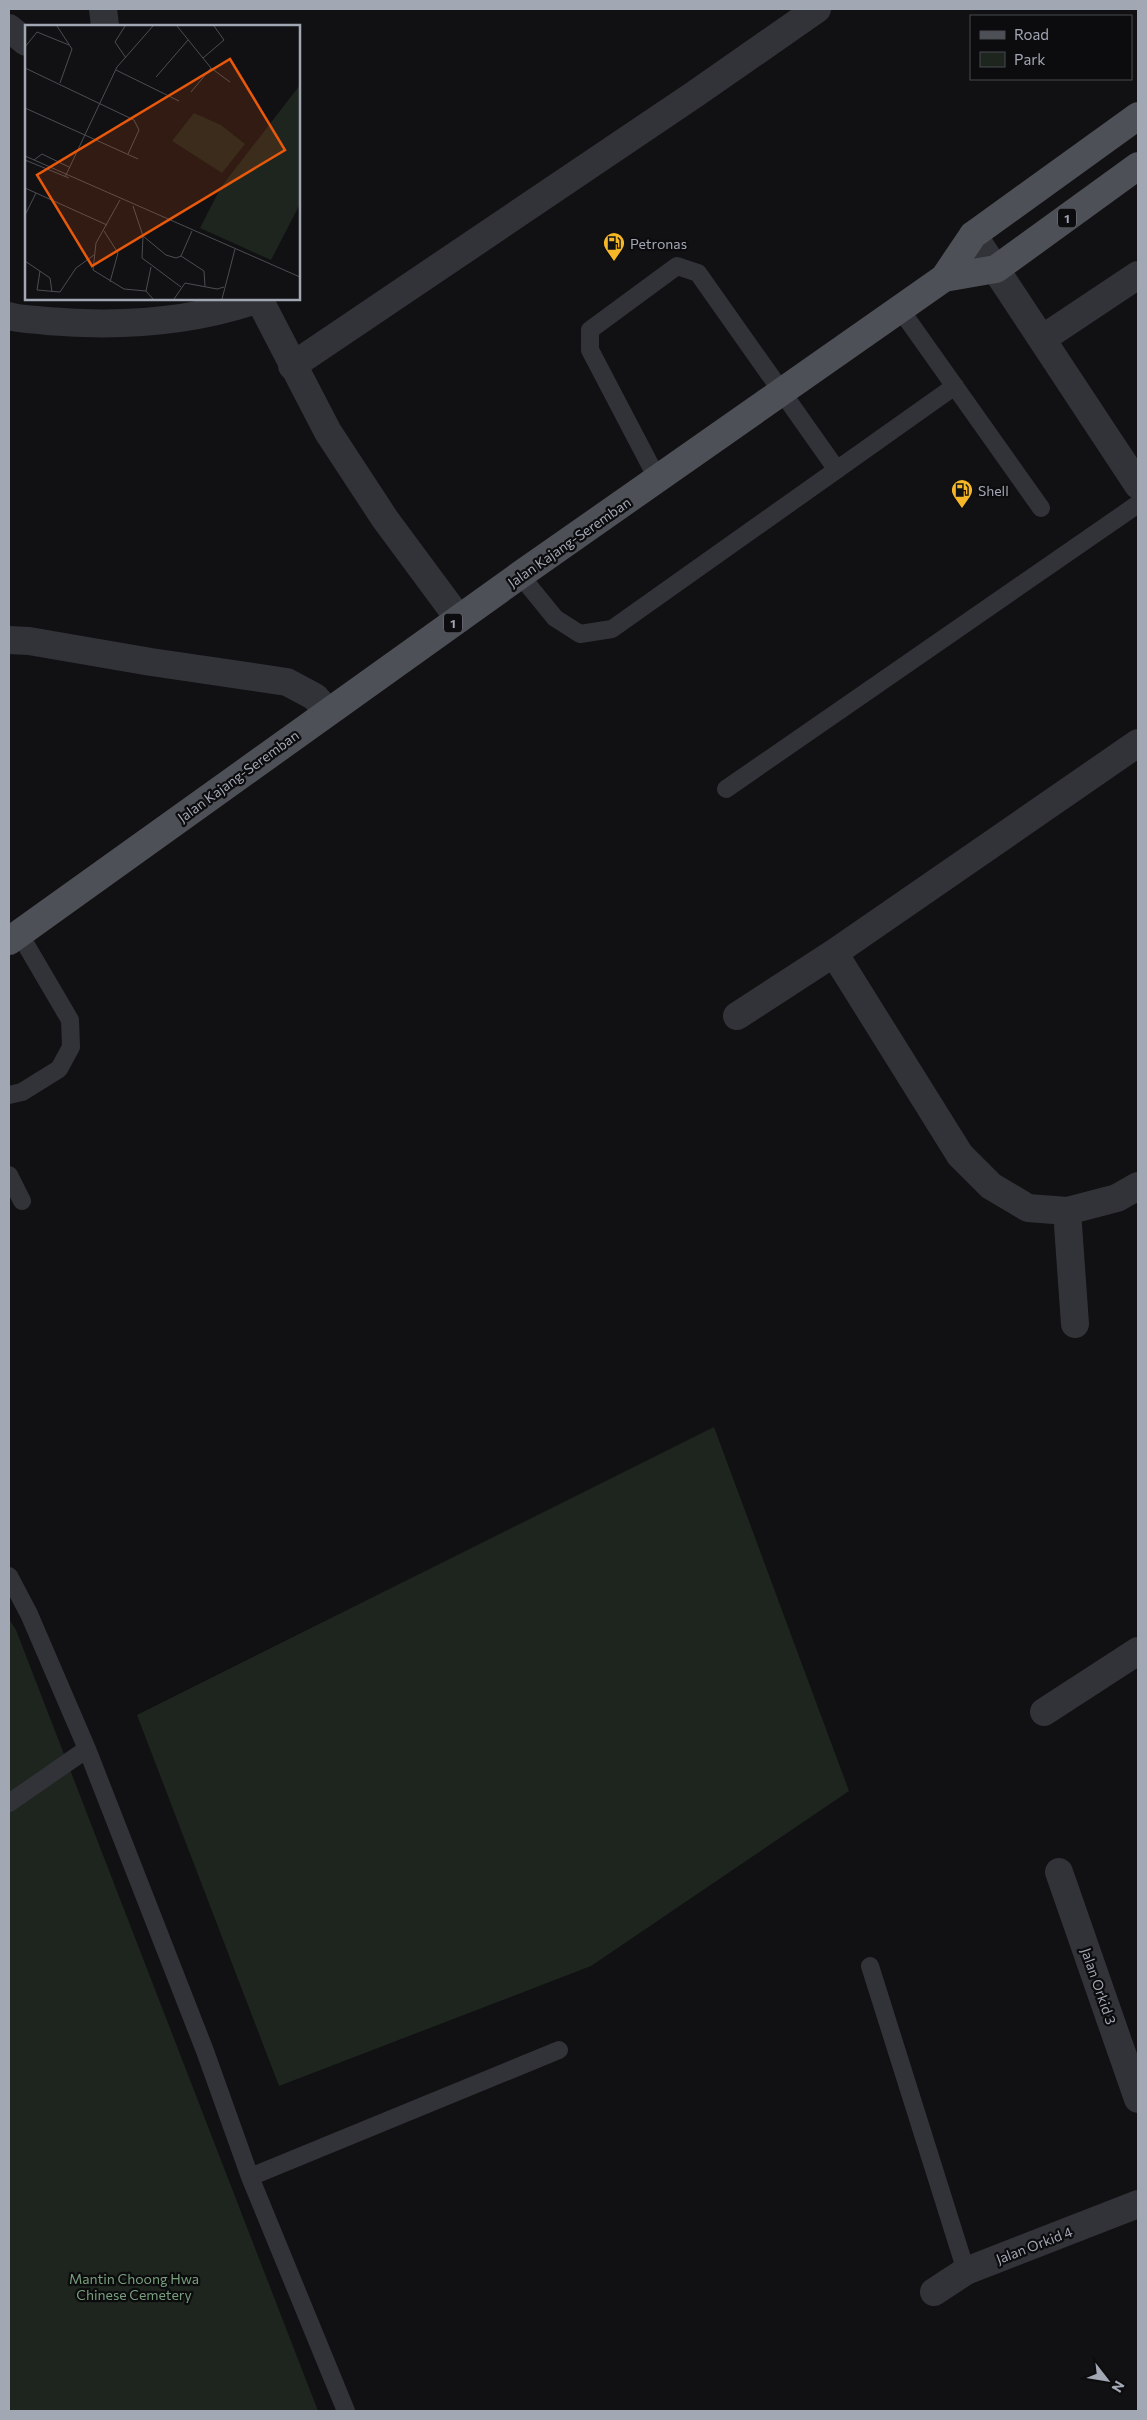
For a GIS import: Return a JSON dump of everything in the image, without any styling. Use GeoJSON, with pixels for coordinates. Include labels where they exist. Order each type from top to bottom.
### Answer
{"type":"FeatureCollection","features":[{"type":"Feature","properties":{"kind":"main road"},"geometry":{"type":"LineString","coordinates":[[944,278],[973,235],[1138,116]]}},
{"type":"Feature","properties":{"kind":"main road","name":"Jalan Kajang-Seremban"},"geometry":{"type":"LineString","coordinates":[[14,937],[520,575],[944,278],[996,269],[1138,166]]}},
{"type":"Feature","properties":{"kind":"street"},"geometry":{"type":"LineString","coordinates":[[103,9],[105,25]]}},
{"type":"Feature","properties":{"kind":"street"},"geometry":{"type":"LineString","coordinates":[[292,366],[696,94],[810,11]]}},
{"type":"Feature","properties":{"kind":"street"},"geometry":{"type":"LineString","coordinates":[[9,28],[25,41]]}},
{"type":"Feature","properties":{"kind":"street"},"geometry":{"type":"LineString","coordinates":[[973,235],[1138,484]]}},
{"type":"Feature","properties":{"kind":"street"},"geometry":{"type":"LineString","coordinates":[[1042,339],[1138,275]]}},
{"type":"Feature","properties":{"kind":"street"},"geometry":{"type":"LineString","coordinates":[[9,316],[80,324],[126,322],[182,318],[238,306],[256,300]]}},
{"type":"Feature","properties":{"kind":"street"},"geometry":{"type":"LineString","coordinates":[[259,300],[292,366],[328,432],[380,512],[459,619]]}},
{"type":"Feature","properties":{"kind":"street"},"geometry":{"type":"LineString","coordinates":[[9,640],[29,641],[151,662],[287,682],[315,697],[328,712]]}},
{"type":"Feature","properties":{"kind":"street"},"geometry":{"type":"LineString","coordinates":[[737,1016],[834,953],[1138,743]]}},
{"type":"Feature","properties":{"kind":"street"},"geometry":{"type":"LineString","coordinates":[[834,953],[960,1154],[991,1186],[1028,1208],[1067,1211],[1117,1198],[1138,1186]]}},
{"type":"Feature","properties":{"kind":"street"},"geometry":{"type":"LineString","coordinates":[[1067,1211],[1075,1324]]}},
{"type":"Feature","properties":{"kind":"street"},"geometry":{"type":"LineString","coordinates":[[1044,1712],[1138,1651]]}},
{"type":"Feature","properties":{"kind":"street","name":"Jalan Orkid 3"},"geometry":{"type":"LineString","coordinates":[[1059,1872],[1138,2100]]}},
{"type":"Feature","properties":{"kind":"street","name":"Jalan Orkid 4"},"geometry":{"type":"LineString","coordinates":[[934,2292],[966,2271],[1138,2204]]}},
{"type":"Feature","properties":{"kind":"lane"},"geometry":{"type":"LineString","coordinates":[[658,480],[590,350],[590,330],[677,266],[698,274],[837,470]]}},
{"type":"Feature","properties":{"kind":"lane"},"geometry":{"type":"LineString","coordinates":[[900,309],[1041,508]]}},
{"type":"Feature","properties":{"kind":"lane"},"geometry":{"type":"LineString","coordinates":[[520,575],[555,618],[580,634],[612,629],[955,386]]}},
{"type":"Feature","properties":{"kind":"lane"},"geometry":{"type":"LineString","coordinates":[[726,789],[1138,504]]}},
{"type":"Feature","properties":{"kind":"lane"},"geometry":{"type":"LineString","coordinates":[[9,1094],[22,1092],[59,1069],[71,1047],[70,1020],[14,937]]}},
{"type":"Feature","properties":{"kind":"lane"},"geometry":{"type":"LineString","coordinates":[[9,1175],[22,1201]]}},
{"type":"Feature","properties":{"kind":"lane"},"geometry":{"type":"LineString","coordinates":[[9,1576],[29,1614],[87,1749],[205,2051],[250,2177],[346,2411]]}},
{"type":"Feature","properties":{"kind":"lane"},"geometry":{"type":"LineString","coordinates":[[9,1803],[87,1749]]}},
{"type":"Feature","properties":{"kind":"lane"},"geometry":{"type":"LineString","coordinates":[[870,1966],[966,2271]]}},
{"type":"Feature","properties":{"kind":"lane"},"geometry":{"type":"LineString","coordinates":[[250,2177],[559,2050]]}},
{"type":"Feature","properties":{"kind":"green space"},"geometry":{"type":"Polygon","coordinates":[[[714,1427],[849,1791],[591,1966],[279,2086],[137,1715],[714,1427]]]}},
{"type":"Feature","properties":{"kind":"green space","name":"Mantin Choong Hwa Chinese Cemetery"},"geometry":{"type":"Polygon","coordinates":[[[9,1619],[16,1630],[318,2411],[9,2411],[9,1619]]]}},
{"type":"Feature","properties":{"kind":"place","name":"Petronas"},"geometry":{"type":"Point","coordinates":[614,262]}},
{"type":"Feature","properties":{"kind":"place","name":"Shell"},"geometry":{"type":"Point","coordinates":[962,509]}}]}
